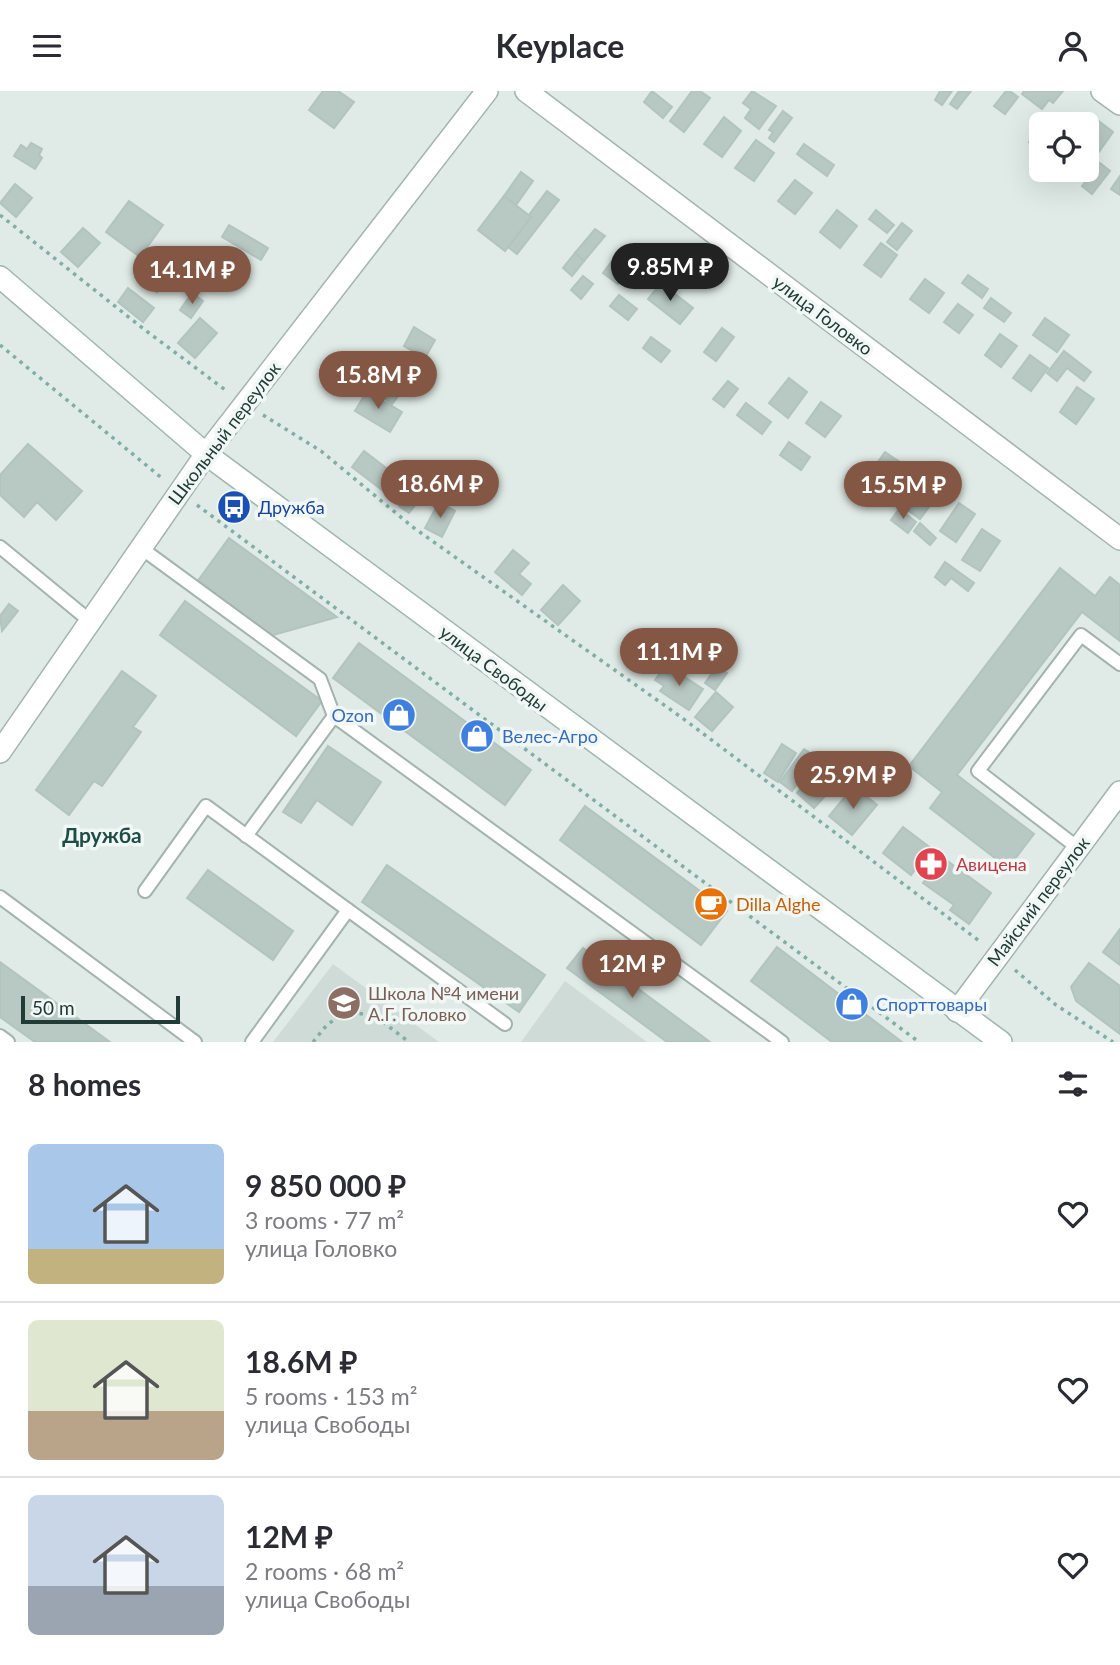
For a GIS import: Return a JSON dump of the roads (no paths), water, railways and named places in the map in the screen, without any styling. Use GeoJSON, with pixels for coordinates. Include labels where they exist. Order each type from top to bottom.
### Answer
{"type":"FeatureCollection","features":[{"type":"Feature","properties":{"kind":"street","name":"Школьный переулок"},"geometry":{"type":"LineString","coordinates":[[0,752],[206,454],[487,91]]}},
{"type":"Feature","properties":{"kind":"street","name":"улица Головко"},"geometry":{"type":"LineString","coordinates":[[526,91],[1120,539]]}},
{"type":"Feature","properties":{"kind":"street"},"geometry":{"type":"LineString","coordinates":[[1102,91],[1120,104]]}},
{"type":"Feature","properties":{"kind":"street","name":"улица Свободы"},"geometry":{"type":"LineString","coordinates":[[0,277],[206,454],[997,1041]]}},
{"type":"Feature","properties":{"kind":"street","name":"Майский переулок"},"geometry":{"type":"LineString","coordinates":[[957,1011],[1120,792]]}},
{"type":"Feature","properties":{"kind":"lane"},"geometry":{"type":"LineString","coordinates":[[0,547],[90,621]]}},
{"type":"Feature","properties":{"kind":"lane"},"geometry":{"type":"LineString","coordinates":[[141,548],[320,679],[334,716],[782,1042]]}},
{"type":"Feature","properties":{"kind":"lane"},"geometry":{"type":"LineString","coordinates":[[1078,848],[978,771],[1081,635],[1120,664]]}},
{"type":"Feature","properties":{"kind":"lane"},"geometry":{"type":"LineString","coordinates":[[246,836],[334,716]]}},
{"type":"Feature","properties":{"kind":"lane"},"geometry":{"type":"LineString","coordinates":[[145,891],[206,806],[505,1024]]}},
{"type":"Feature","properties":{"kind":"lane"},"geometry":{"type":"LineString","coordinates":[[0,897],[195,1042]]}},
{"type":"Feature","properties":{"kind":"lane"},"geometry":{"type":"LineString","coordinates":[[253,1042],[348,909]]}},
{"type":"Feature","properties":{"kind":"lane"},"geometry":{"type":"LineString","coordinates":[[0,1036],[8,1042]]}},
{"type":"Feature","properties":{"kind":"place","name":"Дружба"},"geometry":{"type":"Point","coordinates":[234,507]}},
{"type":"Feature","properties":{"kind":"place","name":"Ozon"},"geometry":{"type":"Point","coordinates":[399,715]}},
{"type":"Feature","properties":{"kind":"place","name":"Велес-Агро"},"geometry":{"type":"Point","coordinates":[477,736]}},
{"type":"Feature","properties":{"kind":"place","name":"Авицена"},"geometry":{"type":"Point","coordinates":[931,864]}},
{"type":"Feature","properties":{"kind":"place","name":"Dilla Alghe"},"geometry":{"type":"Point","coordinates":[711,904]}},
{"type":"Feature","properties":{"kind":"place","name":"Школа №4 имени А.Г. Головко"},"geometry":{"type":"Point","coordinates":[344,1003]}},
{"type":"Feature","properties":{"kind":"place","name":"Спорттовары"},"geometry":{"type":"Point","coordinates":[852,1004]}},
{"type":"Feature","properties":{"kind":"district","name":"Дружба"},"geometry":{"type":"Point","coordinates":[102,834]}}]}
